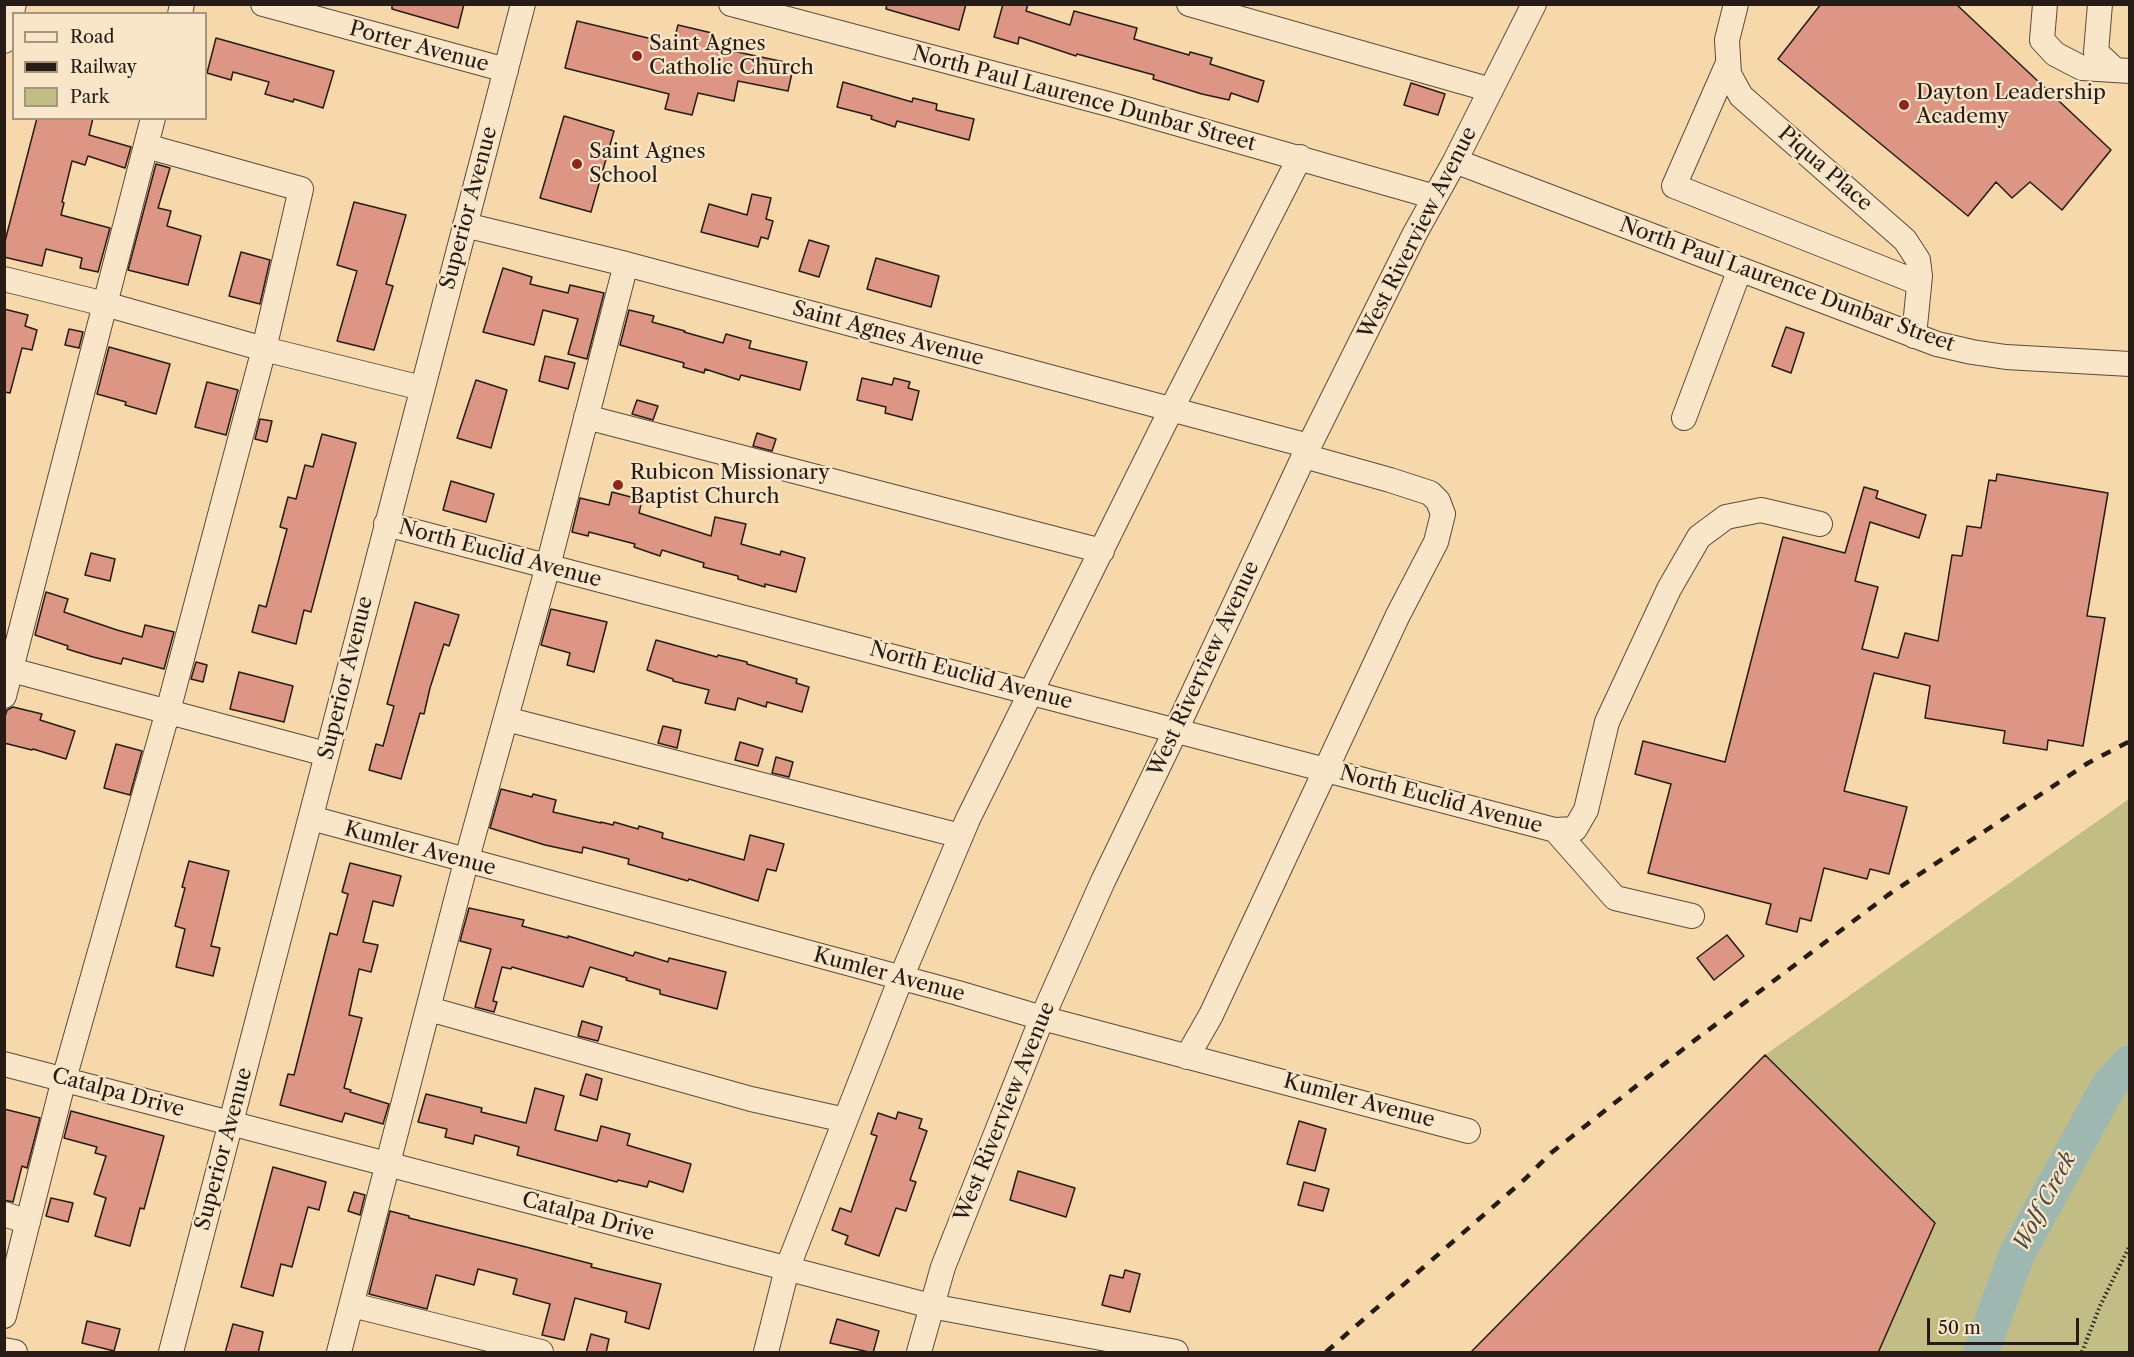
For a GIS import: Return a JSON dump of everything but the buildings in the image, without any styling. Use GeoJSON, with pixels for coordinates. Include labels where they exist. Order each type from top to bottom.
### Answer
{"type":"FeatureCollection","features":[{"type":"Feature","properties":{"kind":"street"},"geometry":{"type":"LineString","coordinates":[[4,41],[14,4]]}},
{"type":"Feature","properties":{"kind":"street","name":"Porter Avenue"},"geometry":{"type":"LineString","coordinates":[[263,4],[341,15],[506,70]]}},
{"type":"Feature","properties":{"kind":"street","name":"Superior Avenue"},"geometry":{"type":"LineString","coordinates":[[171,1353],[523,4]]}},
{"type":"Feature","properties":{"kind":"street","name":"North Paul Laurence Dunbar Street"},"geometry":{"type":"LineString","coordinates":[[731,4],[1101,102],[1435,197]]}},
{"type":"Feature","properties":{"kind":"street"},"geometry":{"type":"LineString","coordinates":[[1189,4],[1491,90]]}},
{"type":"Feature","properties":{"kind":"street","name":"West Riverview Avenue"},"geometry":{"type":"LineString","coordinates":[[919,1353],[943,1268],[1042,1018],[1103,880],[1307,451],[1414,235],[1455,161],[1534,4]]}},
{"type":"Feature","properties":{"kind":"street","name":"Piqua Place"},"geometry":{"type":"LineString","coordinates":[[1736,4],[1727,40],[1728,63],[1729,74],[1741,96],[1905,240],[1918,260],[1919,283],[1914,336]]}},
{"type":"Feature","properties":{"kind":"street"},"geometry":{"type":"LineString","coordinates":[[2044,4],[2042,40],[2055,54],[2082,68],[2121,69]]}},
{"type":"Feature","properties":{"kind":"street"},"geometry":{"type":"LineString","coordinates":[[2100,4],[2096,52],[2121,69]]}},
{"type":"Feature","properties":{"kind":"street"},"geometry":{"type":"LineString","coordinates":[[1728,63],[1674,186],[1919,283]]}},
{"type":"Feature","properties":{"kind":"street"},"geometry":{"type":"LineString","coordinates":[[4,696],[8,669],[152,120]]}},
{"type":"Feature","properties":{"kind":"street"},"geometry":{"type":"LineString","coordinates":[[4,1316],[64,1079],[168,711],[264,349],[301,189],[146,146]]}},
{"type":"Feature","properties":{"kind":"street"},"geometry":{"type":"LineString","coordinates":[[766,1353],[788,1269],[901,978],[961,836],[1171,410],[1300,157]]}},
{"type":"Feature","properties":{"kind":"street","name":"North Paul Laurence Dunbar Street"},"geometry":{"type":"LineString","coordinates":[[1455,161],[1914,336],[1972,352],[2006,357],[2130,364]]}},
{"type":"Feature","properties":{"kind":"street","name":"Saint Agnes Avenue"},"geometry":{"type":"LineString","coordinates":[[465,225],[626,264],[1171,410],[1307,451],[1430,493],[1438,501],[1443,514],[1436,542],[1324,769],[1211,1015],[1187,1057]]}},
{"type":"Feature","properties":{"kind":"street"},"geometry":{"type":"LineString","coordinates":[[339,1353],[466,862],[548,566],[626,264]]}},
{"type":"Feature","properties":{"kind":"street"},"geometry":{"type":"LineString","coordinates":[[1684,418],[1740,269]]}},
{"type":"Feature","properties":{"kind":"street"},"geometry":{"type":"LineString","coordinates":[[4,279],[105,304],[264,349],[423,388]]}},
{"type":"Feature","properties":{"kind":"street"},"geometry":{"type":"LineString","coordinates":[[586,417],[1102,551]]}},
{"type":"Feature","properties":{"kind":"street"},"geometry":{"type":"LineString","coordinates":[[1555,830],[1575,829],[1586,810],[1607,722],[1669,589],[1699,537],[1726,518],[1761,510],[1820,524]]}},
{"type":"Feature","properties":{"kind":"street","name":"North Euclid Avenue"},"geometry":{"type":"LineString","coordinates":[[386,524],[1555,830]]}},
{"type":"Feature","properties":{"kind":"street"},"geometry":{"type":"LineString","coordinates":[[8,669],[326,754]]}},
{"type":"Feature","properties":{"kind":"street"},"geometry":{"type":"LineString","coordinates":[[506,719],[961,836]]}},
{"type":"Feature","properties":{"kind":"street","name":"Kumler Avenue"},"geometry":{"type":"LineString","coordinates":[[311,819],[1042,1018],[1468,1131]]}},
{"type":"Feature","properties":{"kind":"street"},"geometry":{"type":"LineString","coordinates":[[1555,830],[1615,898],[1692,916]]}},
{"type":"Feature","properties":{"kind":"street"},"geometry":{"type":"LineString","coordinates":[[429,1010],[751,1099],[845,1120]]}},
{"type":"Feature","properties":{"kind":"street","name":"Catalpa Drive"},"geometry":{"type":"LineString","coordinates":[[4,1064],[931,1306],[1176,1353]]}},
{"type":"Feature","properties":{"kind":"street"},"geometry":{"type":"LineString","coordinates":[[4,1215],[28,1222]]}},
{"type":"Feature","properties":{"kind":"street"},"geometry":{"type":"LineString","coordinates":[[352,1305],[541,1353]]}},
{"type":"Feature","properties":{"kind":"street"},"geometry":{"type":"LineString","coordinates":[[4,1350],[15,1353]]}},
{"type":"Feature","properties":{"kind":"path"},"geometry":{"type":"LineString","coordinates":[[2082,1353],[2100,1306],[2130,1245]]}},
{"type":"Feature","properties":{"kind":"green space"},"geometry":{"type":"Polygon","coordinates":[[[2129,799],[2129,1352],[1878,1352],[1935,1223],[1765,1055],[2129,799]]]}},
{"type":"Feature","properties":{"kind":"waterway","name":"Wolf Creek"},"geometry":{"type":"LineString","coordinates":[[1981,1352],[2016,1256],[2108,1087],[2130,1063]]}},
{"type":"Feature","properties":{"kind":"railway"},"geometry":{"type":"LineString","coordinates":[[1326,1352],[1525,1179],[1551,1153],[1691,1043],[1888,895],[2088,763],[2130,741]]}},
{"type":"Feature","properties":{"kind":"place","name":"Saint Agnes Catholic Church"},"geometry":{"type":"Point","coordinates":[637,56]}},
{"type":"Feature","properties":{"kind":"place","name":"Dayton Leadership Academy"},"geometry":{"type":"Point","coordinates":[1904,105]}},
{"type":"Feature","properties":{"kind":"place","name":"Saint Agnes School"},"geometry":{"type":"Point","coordinates":[577,164]}},
{"type":"Feature","properties":{"kind":"place","name":"Rubicon Missionary Baptist Church"},"geometry":{"type":"Point","coordinates":[618,485]}}]}
